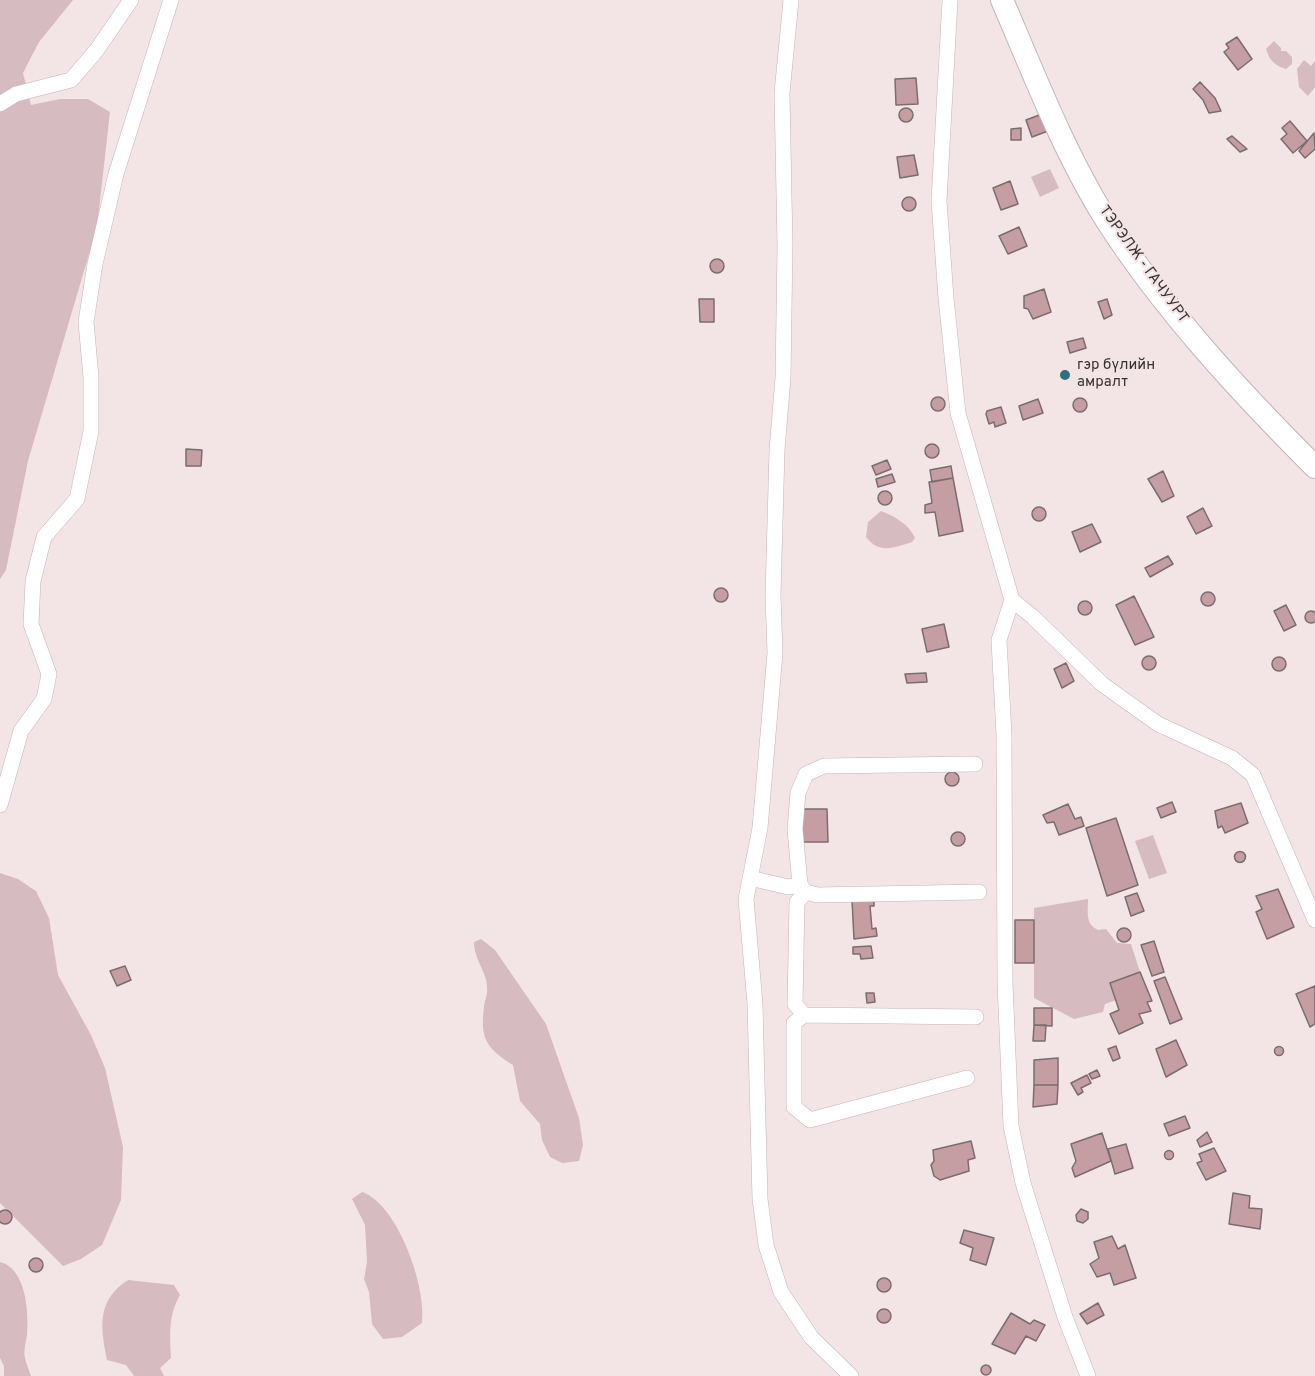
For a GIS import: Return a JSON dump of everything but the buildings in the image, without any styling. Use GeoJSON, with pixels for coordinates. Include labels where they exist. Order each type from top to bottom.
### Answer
{"type":"FeatureCollection","features":[{"type":"Feature","properties":{"kind":"main road","name":"ТЭРЭЛЖ - ГАЧУУРТ"},"geometry":{"type":"LineString","coordinates":[[1002,0],[1052,115],[1107,221],[1163,297],[1220,368],[1315,467]]}},
{"type":"Feature","properties":{"kind":"street"},"geometry":{"type":"LineString","coordinates":[[0,104],[16,94],[70,80],[96,51],[131,0]]}},
{"type":"Feature","properties":{"kind":"street"},"geometry":{"type":"LineString","coordinates":[[0,805],[21,731],[44,699],[49,674],[31,624],[33,581],[44,537],[77,499],[91,432],[91,378],[86,322],[95,264],[116,174],[171,0]]}},
{"type":"Feature","properties":{"kind":"street"},"geometry":{"type":"LineString","coordinates":[[790,0],[782,93],[785,246],[783,378],[777,450],[773,595],[775,653],[760,828],[746,899],[754,1004],[760,1199],[766,1245],[781,1292],[811,1337],[851,1376]]}},
{"type":"Feature","properties":{"kind":"street"},"geometry":{"type":"LineString","coordinates":[[950,0],[939,201],[946,298],[958,413],[1012,600],[999,640],[1004,735],[1005,983],[1011,1126],[1023,1183],[1065,1317],[1088,1376]]}},
{"type":"Feature","properties":{"kind":"street"},"geometry":{"type":"LineString","coordinates":[[1012,600],[1033,617],[1102,684],[1158,724],[1232,759],[1253,775],[1315,920]]}},
{"type":"Feature","properties":{"kind":"street"},"geometry":{"type":"LineString","coordinates":[[804,1016],[795,1004],[797,902],[803,888],[795,829],[798,793],[806,774],[824,766],[975,764]]}},
{"type":"Feature","properties":{"kind":"street"},"geometry":{"type":"LineString","coordinates":[[750,878],[803,888],[817,895],[979,892]]}},
{"type":"Feature","properties":{"kind":"street"},"geometry":{"type":"LineString","coordinates":[[967,1078],[810,1119],[794,1107],[795,1023],[804,1016],[976,1017]]}},
{"type":"Feature","properties":{"kind":"shaded area"},"geometry":{"type":"Polygon","coordinates":[[[0,0],[73,0],[39,42],[23,73],[31,105],[60,99],[88,99],[110,112],[97,227],[28,461],[6,570],[0,579],[0,0]]]}},
{"type":"Feature","properties":{"kind":"shaded area"},"geometry":{"type":"Polygon","coordinates":[[[1274,41],[1281,51],[1286,51],[1292,57],[1292,64],[1286,69],[1271,60],[1266,49],[1274,41]]]}},
{"type":"Feature","properties":{"kind":"shaded area"},"geometry":{"type":"Polygon","coordinates":[[[1304,60],[1311,66],[1315,61],[1315,87],[1308,96],[1299,87],[1297,69],[1304,60]]]}},
{"type":"Feature","properties":{"kind":"shaded area"},"geometry":{"type":"Polygon","coordinates":[[[1050,169],[1059,188],[1040,197],[1031,177],[1050,169]]]}},
{"type":"Feature","properties":{"kind":"shaded area"},"geometry":{"type":"Polygon","coordinates":[[[881,511],[905,525],[915,538],[912,542],[881,548],[866,537],[868,522],[881,511]]]}},
{"type":"Feature","properties":{"kind":"shaded area"},"geometry":{"type":"Polygon","coordinates":[[[1153,835],[1167,873],[1149,879],[1135,841],[1153,835]]]}},
{"type":"Feature","properties":{"kind":"shaded area"},"geometry":{"type":"Polygon","coordinates":[[[0,873],[18,879],[36,891],[49,918],[58,975],[91,1035],[105,1068],[123,1147],[121,1200],[102,1245],[81,1259],[63,1266],[0,1203],[0,873]]]}},
{"type":"Feature","properties":{"kind":"shaded area"},"geometry":{"type":"Polygon","coordinates":[[[1088,899],[1088,917],[1091,924],[1098,930],[1106,929],[1117,943],[1131,944],[1140,972],[1110,983],[1116,1000],[1105,1004],[1103,1012],[1074,1019],[1034,998],[1034,908],[1088,899]]]}},
{"type":"Feature","properties":{"kind":"shaded area"},"geometry":{"type":"Polygon","coordinates":[[[481,939],[495,950],[546,1024],[579,1118],[583,1145],[579,1161],[562,1163],[550,1157],[542,1140],[540,1124],[520,1101],[513,1065],[491,1048],[487,1042],[483,1027],[486,981],[476,955],[474,942],[481,939]]]}},
{"type":"Feature","properties":{"kind":"shaded area"},"geometry":{"type":"Polygon","coordinates":[[[362,1192],[375,1200],[387,1213],[398,1229],[415,1269],[420,1289],[422,1323],[402,1337],[383,1339],[372,1324],[369,1292],[364,1279],[367,1262],[365,1225],[352,1199],[362,1192]]]}},
{"type":"Feature","properties":{"kind":"shaded area"},"geometry":{"type":"Polygon","coordinates":[[[0,1262],[9,1266],[15,1273],[24,1292],[27,1335],[24,1355],[31,1376],[4,1376],[4,1366],[0,1358],[0,1262]]]}},
{"type":"Feature","properties":{"kind":"shaded area"},"geometry":{"type":"Polygon","coordinates":[[[128,1280],[174,1285],[180,1295],[173,1310],[170,1333],[171,1358],[160,1368],[164,1376],[134,1376],[126,1365],[107,1360],[102,1325],[103,1315],[111,1296],[128,1280]]]}},
{"type":"Feature","properties":{"kind":"place","name":"гэр бүлийн амралт"},"geometry":{"type":"Point","coordinates":[1065,375]}}]}
